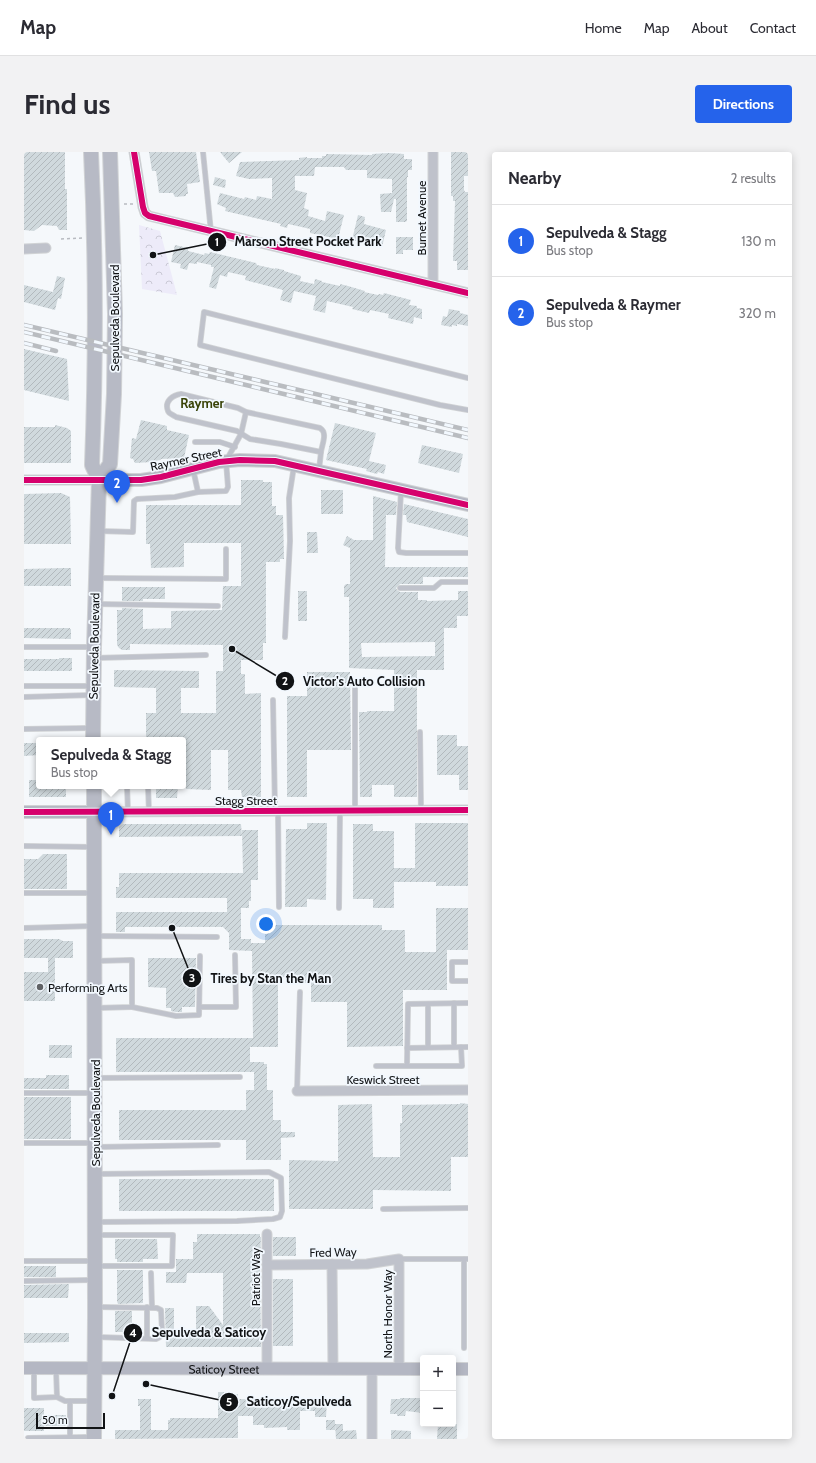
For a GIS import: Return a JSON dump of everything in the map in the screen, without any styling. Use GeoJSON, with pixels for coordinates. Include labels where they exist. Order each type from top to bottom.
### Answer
{"type":"FeatureCollection","features":[{"type":"Feature","properties":{"kind":"main road","name":"Sepulveda Boulevard"},"geometry":{"type":"LineString","coordinates":[[91,152],[94,222],[96,350],[92,465],[99,480],[93,734]]}},
{"type":"Feature","properties":{"kind":"main road","name":"Sepulveda Boulevard"},"geometry":{"type":"LineString","coordinates":[[99,480],[110,464],[114,394],[115,314],[110,152]]}},
{"type":"Feature","properties":{"kind":"main road","name":"Sepulveda Boulevard"},"geometry":{"type":"LineString","coordinates":[[94,789],[94,1438]]}},
{"type":"Feature","properties":{"kind":"street"},"geometry":{"type":"LineString","coordinates":[[134,152],[141,199],[145,213],[156,219],[468,293]]}},
{"type":"Feature","properties":{"kind":"street","name":"Burnet Avenue"},"geometry":{"type":"LineString","coordinates":[[433,152],[433,284]]}},
{"type":"Feature","properties":{"kind":"street"},"geometry":{"type":"LineString","coordinates":[[24,249],[46,248]]}},
{"type":"Feature","properties":{"kind":"street","name":"Raymer Street"},"geometry":{"type":"LineString","coordinates":[[24,480],[141,480],[160,477],[226,461],[275,460],[468,506]]}},
{"type":"Feature","properties":{"kind":"street","name":"Stagg Street"},"geometry":{"type":"LineString","coordinates":[[24,812],[468,810]]}},
{"type":"Feature","properties":{"kind":"street","name":"Keswick Street"},"geometry":{"type":"LineString","coordinates":[[297,1091],[468,1090]]}},
{"type":"Feature","properties":{"kind":"street","name":"Patriot Way"},"geometry":{"type":"LineString","coordinates":[[267,1234],[267,1369]]}},
{"type":"Feature","properties":{"kind":"street","name":"Fred Way"},"geometry":{"type":"LineString","coordinates":[[267,1265],[367,1264],[399,1259]]}},
{"type":"Feature","properties":{"kind":"street","name":"North Honor Way"},"geometry":{"type":"LineString","coordinates":[[399,1259],[399,1369]]}},
{"type":"Feature","properties":{"kind":"street"},"geometry":{"type":"LineString","coordinates":[[332,1264],[333,1369]]}},
{"type":"Feature","properties":{"kind":"street","name":"Saticoy Street"},"geometry":{"type":"LineString","coordinates":[[29,1368],[420,1369]]}},
{"type":"Feature","properties":{"kind":"street"},"geometry":{"type":"LineString","coordinates":[[372,1369],[372,1439]]}},
{"type":"Feature","properties":{"kind":"street"},"geometry":{"type":"LineString","coordinates":[[456,1369],[468,1369]]}},
{"type":"Feature","properties":{"kind":"lane"},"geometry":{"type":"LineString","coordinates":[[203,152],[212,232]]}},
{"type":"Feature","properties":{"kind":"lane"},"geometry":{"type":"LineString","coordinates":[[468,378],[204,312],[200,345],[440,405],[468,410]]}},
{"type":"Feature","properties":{"kind":"lane"},"geometry":{"type":"LineString","coordinates":[[319,470],[325,434],[324,430],[320,428],[246,412],[238,408],[181,394],[171,397],[169,402],[169,412],[176,417],[237,431],[250,439],[321,452]]}},
{"type":"Feature","properties":{"kind":"lane"},"geometry":{"type":"LineString","coordinates":[[97,531],[133,532],[134,501],[137,499],[175,497],[198,492],[226,491],[228,486],[226,461],[241,434],[246,412]]}},
{"type":"Feature","properties":{"kind":"lane"},"geometry":{"type":"LineString","coordinates":[[195,442],[220,442],[234,447]]}},
{"type":"Feature","properties":{"kind":"lane"},"geometry":{"type":"LineString","coordinates":[[285,637],[290,541],[289,498],[295,464]]}},
{"type":"Feature","properties":{"kind":"lane"},"geometry":{"type":"LineString","coordinates":[[193,469],[198,492]]}},
{"type":"Feature","properties":{"kind":"lane"},"geometry":{"type":"LineString","coordinates":[[401,490],[399,552],[468,553]]}},
{"type":"Feature","properties":{"kind":"lane"},"geometry":{"type":"LineString","coordinates":[[96,578],[226,579],[226,549]]}},
{"type":"Feature","properties":{"kind":"lane"},"geometry":{"type":"LineString","coordinates":[[400,588],[434,588],[440,582],[468,582]]}},
{"type":"Feature","properties":{"kind":"lane"},"geometry":{"type":"LineString","coordinates":[[95,604],[218,606]]}},
{"type":"Feature","properties":{"kind":"lane"},"geometry":{"type":"LineString","coordinates":[[24,647],[94,652],[206,655]]}},
{"type":"Feature","properties":{"kind":"lane"},"geometry":{"type":"LineString","coordinates":[[24,686],[94,691]]}},
{"type":"Feature","properties":{"kind":"lane"},"geometry":{"type":"LineString","coordinates":[[355,688],[355,811]]}},
{"type":"Feature","properties":{"kind":"lane"},"geometry":{"type":"LineString","coordinates":[[24,697],[94,691]]}},
{"type":"Feature","properties":{"kind":"lane"},"geometry":{"type":"LineString","coordinates":[[273,700],[279,907]]}},
{"type":"Feature","properties":{"kind":"lane"},"geometry":{"type":"LineString","coordinates":[[24,729],[93,734]]}},
{"type":"Feature","properties":{"kind":"lane"},"geometry":{"type":"LineString","coordinates":[[420,732],[421,810]]}},
{"type":"Feature","properties":{"kind":"lane"},"geometry":{"type":"LineString","coordinates":[[127,789],[128,812]]}},
{"type":"Feature","properties":{"kind":"lane"},"geometry":{"type":"LineString","coordinates":[[148,789],[148,812]]}},
{"type":"Feature","properties":{"kind":"lane"},"geometry":{"type":"LineString","coordinates":[[339,908],[340,811]]}},
{"type":"Feature","properties":{"kind":"lane"},"geometry":{"type":"LineString","coordinates":[[24,846],[94,847]]}},
{"type":"Feature","properties":{"kind":"lane"},"geometry":{"type":"LineString","coordinates":[[24,893],[94,893]]}},
{"type":"Feature","properties":{"kind":"lane"},"geometry":{"type":"LineString","coordinates":[[24,928],[217,937]]}},
{"type":"Feature","properties":{"kind":"lane"},"geometry":{"type":"LineString","coordinates":[[200,1007],[236,1007],[235,955]]}},
{"type":"Feature","properties":{"kind":"lane"},"geometry":{"type":"LineString","coordinates":[[95,1008],[132,1007],[176,1016],[200,1015],[200,956]]}},
{"type":"Feature","properties":{"kind":"lane"},"geometry":{"type":"LineString","coordinates":[[94,961],[132,960],[132,1007]]}},
{"type":"Feature","properties":{"kind":"lane"},"geometry":{"type":"LineString","coordinates":[[468,962],[452,962],[452,981],[468,982]]}},
{"type":"Feature","properties":{"kind":"lane"},"geometry":{"type":"LineString","coordinates":[[297,1091],[300,992]]}},
{"type":"Feature","properties":{"kind":"lane"},"geometry":{"type":"LineString","coordinates":[[454,1003],[454,1047]]}},
{"type":"Feature","properties":{"kind":"lane"},"geometry":{"type":"LineString","coordinates":[[408,1065],[408,1004],[468,1003]]}},
{"type":"Feature","properties":{"kind":"lane"},"geometry":{"type":"LineString","coordinates":[[428,1004],[428,1047]]}},
{"type":"Feature","properties":{"kind":"lane"},"geometry":{"type":"LineString","coordinates":[[376,1066],[462,1066],[461,1047]]}},
{"type":"Feature","properties":{"kind":"lane"},"geometry":{"type":"LineString","coordinates":[[408,1048],[468,1047]]}},
{"type":"Feature","properties":{"kind":"lane"},"geometry":{"type":"LineString","coordinates":[[95,1078],[240,1077]]}},
{"type":"Feature","properties":{"kind":"lane"},"geometry":{"type":"LineString","coordinates":[[24,1093],[95,1092]]}},
{"type":"Feature","properties":{"kind":"lane"},"geometry":{"type":"LineString","coordinates":[[24,1143],[95,1145],[218,1145]]}},
{"type":"Feature","properties":{"kind":"lane"},"geometry":{"type":"LineString","coordinates":[[95,1174],[269,1172],[281,1178],[282,1211],[280,1216],[273,1219],[95,1229]]}},
{"type":"Feature","properties":{"kind":"lane"},"geometry":{"type":"LineString","coordinates":[[383,1209],[468,1208]]}},
{"type":"Feature","properties":{"kind":"lane"},"geometry":{"type":"LineString","coordinates":[[24,1261],[172,1266],[173,1236],[95,1229]]}},
{"type":"Feature","properties":{"kind":"lane"},"geometry":{"type":"LineString","coordinates":[[399,1259],[466,1259],[464,1348]]}},
{"type":"Feature","properties":{"kind":"lane"},"geometry":{"type":"LineString","coordinates":[[147,1338],[151,1273]]}},
{"type":"Feature","properties":{"kind":"lane"},"geometry":{"type":"LineString","coordinates":[[24,1281],[95,1280]]}},
{"type":"Feature","properties":{"kind":"lane"},"geometry":{"type":"LineString","coordinates":[[95,1307],[149,1307],[161,1310],[162,1317],[162,1334],[156,1339],[95,1337]]}},
{"type":"Feature","properties":{"kind":"lane"},"geometry":{"type":"LineString","coordinates":[[29,1368],[34,1398],[57,1397],[65,1401],[95,1401]]}},
{"type":"Feature","properties":{"kind":"lane"},"geometry":{"type":"LineString","coordinates":[[56,1368],[57,1397]]}},
{"type":"Feature","properties":{"kind":"lane"},"geometry":{"type":"LineString","coordinates":[[70,1401],[70,1437]]}},
{"type":"Feature","properties":{"kind":"lane"},"geometry":{"type":"LineString","coordinates":[[28,1438],[94,1438]]}},
{"type":"Feature","properties":{"kind":"path"},"geometry":{"type":"LineString","coordinates":[[61,239],[84,238]]}},
{"type":"Feature","properties":{"kind":"green space"},"geometry":{"type":"Polygon","coordinates":[[[139,225],[160,231],[177,295],[142,289],[139,225]]]}},
{"type":"Feature","properties":{"kind":"building"},"geometry":{"type":"Polygon","coordinates":[[[24,152],[65,152],[67,230],[59,230],[57,226],[42,225],[34,231],[24,230],[24,152]]]}},
{"type":"Feature","properties":{"kind":"building"},"geometry":{"type":"Polygon","coordinates":[[[149,152],[196,152],[200,182],[187,184],[188,194],[186,194],[186,196],[175,197],[173,193],[159,193],[156,171],[152,171],[149,152]]]}},
{"type":"Feature","properties":{"kind":"building"},"geometry":{"type":"Polygon","coordinates":[[[220,152],[242,152],[229,163],[220,152]]]}},
{"type":"Feature","properties":{"kind":"building"},"geometry":{"type":"Polygon","coordinates":[[[451,152],[468,152],[468,176],[464,176],[464,190],[465,192],[468,192],[468,270],[457,270],[457,261],[453,261],[455,201],[453,201],[453,196],[451,196],[451,152]]]}},
{"type":"Feature","properties":{"kind":"building"},"geometry":{"type":"Polygon","coordinates":[[[389,153],[404,154],[404,159],[412,159],[412,170],[408,170],[407,177],[407,221],[405,222],[396,222],[396,199],[394,199],[391,212],[381,212],[380,194],[392,193],[392,179],[367,178],[367,170],[346,170],[344,167],[315,167],[314,176],[295,176],[295,190],[307,193],[304,208],[309,210],[308,216],[325,221],[327,211],[344,215],[338,239],[310,233],[310,229],[306,228],[288,224],[287,228],[280,226],[281,224],[225,211],[226,208],[217,204],[220,193],[244,199],[245,197],[256,200],[257,196],[272,199],[272,178],[249,179],[236,176],[240,162],[299,160],[299,158],[307,157],[322,158],[322,156],[326,156],[326,154],[372,155],[389,153]]]}},
{"type":"Feature","properties":{"kind":"building"},"geometry":{"type":"Polygon","coordinates":[[[215,177],[226,180],[225,188],[213,185],[215,177]]]}},
{"type":"Feature","properties":{"kind":"building"},"geometry":{"type":"Polygon","coordinates":[[[358,215],[365,217],[364,224],[386,230],[382,247],[352,240],[358,215]]]}},
{"type":"Feature","properties":{"kind":"building"},"geometry":{"type":"Polygon","coordinates":[[[396,237],[413,237],[413,250],[403,250],[403,254],[396,254],[396,237]]]}},
{"type":"Feature","properties":{"kind":"building"},"geometry":{"type":"Polygon","coordinates":[[[175,245],[188,248],[188,251],[204,255],[205,253],[209,254],[210,252],[256,263],[257,265],[284,270],[301,276],[300,281],[314,284],[315,279],[340,286],[340,284],[348,286],[365,291],[364,292],[378,295],[383,295],[384,293],[411,300],[409,305],[417,306],[417,308],[422,309],[422,319],[414,317],[413,324],[388,318],[389,314],[370,310],[369,313],[352,309],[353,307],[327,301],[325,313],[313,310],[316,296],[294,291],[291,303],[280,300],[283,290],[245,280],[246,276],[228,272],[227,277],[220,275],[216,289],[209,287],[214,267],[197,262],[197,264],[189,263],[187,270],[180,268],[181,264],[171,262],[175,245]]]}},
{"type":"Feature","properties":{"kind":"building"},"geometry":{"type":"Polygon","coordinates":[[[57,276],[65,278],[61,299],[58,298],[55,310],[24,302],[24,285],[53,292],[57,276]]]}},
{"type":"Feature","properties":{"kind":"building"},"geometry":{"type":"Polygon","coordinates":[[[449,309],[460,311],[460,313],[468,315],[468,326],[457,324],[457,326],[452,325],[452,327],[441,325],[443,316],[447,317],[449,309]]]}},
{"type":"Feature","properties":{"kind":"building"},"geometry":{"type":"Polygon","coordinates":[[[24,349],[67,359],[69,401],[24,390],[24,349]]]}},
{"type":"Feature","properties":{"kind":"building"},"geometry":{"type":"Polygon","coordinates":[[[141,420],[167,426],[167,430],[189,435],[184,458],[161,459],[152,462],[135,463],[133,459],[130,458],[132,438],[136,439],[141,420]]]}},
{"type":"Feature","properties":{"kind":"building"},"geometry":{"type":"Polygon","coordinates":[[[335,423],[376,433],[369,461],[386,465],[384,474],[378,472],[377,474],[366,471],[367,469],[326,460],[335,423]]]}},
{"type":"Feature","properties":{"kind":"building"},"geometry":{"type":"Polygon","coordinates":[[[55,425],[67,428],[71,431],[71,463],[24,463],[24,427],[55,427],[55,425]]]}},
{"type":"Feature","properties":{"kind":"building"},"geometry":{"type":"Polygon","coordinates":[[[422,445],[463,454],[459,473],[418,463],[422,445]]]}},
{"type":"Feature","properties":{"kind":"building"},"geometry":{"type":"Polygon","coordinates":[[[241,480],[263,480],[263,482],[272,482],[272,506],[276,506],[276,515],[283,515],[284,559],[280,559],[280,562],[266,562],[266,643],[263,643],[263,660],[241,660],[241,674],[245,674],[245,694],[261,693],[261,797],[242,797],[241,790],[228,790],[228,750],[211,750],[211,790],[186,789],[186,737],[146,737],[146,713],[156,713],[156,688],[114,687],[114,670],[199,671],[199,688],[181,688],[181,713],[216,713],[216,671],[223,671],[223,645],[130,644],[130,650],[122,650],[117,645],[117,610],[122,610],[122,608],[143,609],[143,629],[171,628],[171,611],[222,610],[223,586],[241,586],[241,543],[184,543],[184,567],[151,568],[150,544],[146,544],[146,505],[241,505],[241,480]]]}},
{"type":"Feature","properties":{"kind":"building"},"geometry":{"type":"Polygon","coordinates":[[[321,490],[343,490],[343,514],[321,514],[321,490]]]}},
{"type":"Feature","properties":{"kind":"building"},"geometry":{"type":"Polygon","coordinates":[[[61,493],[70,497],[71,544],[24,544],[24,494],[61,493]]]}},
{"type":"Feature","properties":{"kind":"building"},"geometry":{"type":"Polygon","coordinates":[[[373,496],[397,502],[396,515],[386,515],[385,567],[468,567],[468,577],[423,577],[423,584],[400,584],[396,588],[400,592],[418,592],[418,600],[427,601],[458,600],[458,591],[468,591],[468,616],[457,616],[457,628],[444,628],[444,670],[417,670],[417,797],[394,797],[394,785],[372,785],[372,797],[360,797],[359,712],[394,711],[394,670],[349,668],[349,597],[344,597],[344,586],[346,584],[350,584],[350,548],[343,545],[347,536],[354,540],[373,540],[373,496]],[[435,642],[361,643],[362,657],[435,656],[435,642]]]}},
{"type":"Feature","properties":{"kind":"building"},"geometry":{"type":"Polygon","coordinates":[[[404,504],[468,519],[468,537],[407,522],[406,515],[403,515],[404,504]]]}},
{"type":"Feature","properties":{"kind":"building"},"geometry":{"type":"Polygon","coordinates":[[[307,532],[317,532],[318,553],[307,553],[307,532]]]}},
{"type":"Feature","properties":{"kind":"building"},"geometry":{"type":"Polygon","coordinates":[[[71,568],[71,586],[24,586],[24,569],[71,568]]]}},
{"type":"Feature","properties":{"kind":"building"},"geometry":{"type":"Polygon","coordinates":[[[122,587],[165,587],[165,599],[122,601],[122,587]]]}},
{"type":"Feature","properties":{"kind":"building"},"geometry":{"type":"Polygon","coordinates":[[[298,591],[307,591],[307,621],[298,621],[298,591]]]}},
{"type":"Feature","properties":{"kind":"building"},"geometry":{"type":"Polygon","coordinates":[[[24,628],[70,628],[71,639],[24,638],[24,628]]]}},
{"type":"Feature","properties":{"kind":"building"},"geometry":{"type":"Polygon","coordinates":[[[72,658],[72,671],[24,671],[24,659],[72,658]]]}},
{"type":"Feature","properties":{"kind":"building"},"geometry":{"type":"Polygon","coordinates":[[[307,672],[350,672],[351,750],[307,750],[307,797],[287,797],[287,696],[307,696],[307,672]]]}},
{"type":"Feature","properties":{"kind":"building"},"geometry":{"type":"Polygon","coordinates":[[[437,735],[457,735],[457,746],[468,746],[468,790],[459,790],[459,775],[437,775],[437,735]]]}},
{"type":"Feature","properties":{"kind":"building"},"geometry":{"type":"Polygon","coordinates":[[[24,743],[36,743],[36,755],[24,756],[24,743]]]}},
{"type":"Feature","properties":{"kind":"building"},"geometry":{"type":"Polygon","coordinates":[[[29,780],[36,780],[36,789],[66,789],[66,797],[29,797],[29,780]]]}},
{"type":"Feature","properties":{"kind":"building"},"geometry":{"type":"Polygon","coordinates":[[[156,789],[178,789],[177,798],[156,798],[156,789]]]}},
{"type":"Feature","properties":{"kind":"building"},"geometry":{"type":"Polygon","coordinates":[[[307,823],[327,823],[326,900],[307,899],[307,907],[285,907],[286,829],[307,829],[307,823]]]}},
{"type":"Feature","properties":{"kind":"building"},"geometry":{"type":"Polygon","coordinates":[[[415,823],[468,823],[468,886],[436,886],[436,882],[394,882],[394,908],[373,908],[373,899],[353,899],[353,824],[373,824],[373,831],[394,831],[394,868],[415,868],[415,823]]]}},
{"type":"Feature","properties":{"kind":"building"},"geometry":{"type":"Polygon","coordinates":[[[123,824],[241,824],[242,836],[119,837],[119,827],[123,824]]]}},
{"type":"Feature","properties":{"kind":"building"},"geometry":{"type":"Polygon","coordinates":[[[242,830],[258,830],[258,880],[251,880],[251,901],[249,901],[249,908],[241,908],[241,939],[251,939],[251,943],[265,943],[265,925],[382,925],[382,930],[405,930],[405,952],[436,952],[436,908],[468,908],[468,950],[447,950],[447,990],[403,990],[403,1046],[347,1047],[347,1002],[311,1002],[311,983],[303,983],[303,977],[278,977],[278,1047],[250,1047],[250,1062],[264,1062],[264,1064],[267,1064],[267,1090],[273,1090],[273,1120],[281,1120],[281,1132],[295,1132],[295,1137],[281,1138],[281,1160],[246,1160],[246,1140],[119,1140],[119,1110],[246,1110],[246,1090],[254,1090],[254,1072],[116,1072],[116,1038],[253,1038],[252,951],[229,950],[229,933],[223,927],[125,927],[125,932],[116,932],[116,912],[227,912],[227,898],[116,898],[116,887],[119,887],[119,873],[243,873],[242,830]]]}},
{"type":"Feature","properties":{"kind":"building"},"geometry":{"type":"Polygon","coordinates":[[[43,854],[67,854],[67,889],[24,889],[24,859],[38,859],[43,854]]]}},
{"type":"Feature","properties":{"kind":"building"},"geometry":{"type":"Polygon","coordinates":[[[24,939],[59,939],[63,941],[73,941],[73,958],[55,958],[55,1001],[24,1001],[24,972],[48,972],[48,958],[24,958],[24,939]]]}},
{"type":"Feature","properties":{"kind":"building"},"geometry":{"type":"Polygon","coordinates":[[[148,958],[196,958],[195,1007],[182,1007],[182,1012],[171,1011],[171,1008],[166,1008],[166,988],[148,987],[148,958]]]}},
{"type":"Feature","properties":{"kind":"building"},"geometry":{"type":"Polygon","coordinates":[[[49,1045],[72,1045],[72,1058],[49,1058],[49,1045]]]}},
{"type":"Feature","properties":{"kind":"building"},"geometry":{"type":"Polygon","coordinates":[[[46,1075],[69,1075],[69,1089],[24,1089],[24,1078],[46,1078],[46,1075]]]}},
{"type":"Feature","properties":{"kind":"building"},"geometry":{"type":"Polygon","coordinates":[[[24,1097],[71,1097],[71,1139],[24,1139],[24,1097]]]}},
{"type":"Feature","properties":{"kind":"building"},"geometry":{"type":"Polygon","coordinates":[[[372,1104],[373,1157],[400,1157],[400,1123],[402,1123],[402,1105],[468,1104],[468,1157],[451,1157],[451,1191],[373,1190],[373,1209],[289,1209],[289,1160],[338,1161],[338,1105],[372,1104]]]}},
{"type":"Feature","properties":{"kind":"building"},"geometry":{"type":"Polygon","coordinates":[[[119,1179],[274,1179],[274,1211],[119,1211],[119,1179]]]}},
{"type":"Feature","properties":{"kind":"building"},"geometry":{"type":"Polygon","coordinates":[[[197,1234],[260,1234],[261,1347],[166,1347],[165,1308],[174,1308],[174,1329],[196,1329],[196,1306],[209,1306],[223,1325],[223,1273],[187,1273],[186,1283],[166,1283],[166,1272],[176,1272],[176,1259],[193,1259],[193,1242],[197,1242],[197,1234]]]}},
{"type":"Feature","properties":{"kind":"building"},"geometry":{"type":"Polygon","coordinates":[[[273,1237],[296,1237],[296,1256],[273,1256],[273,1237]]]}},
{"type":"Feature","properties":{"kind":"building"},"geometry":{"type":"Polygon","coordinates":[[[115,1239],[157,1239],[158,1259],[143,1259],[143,1262],[117,1262],[117,1259],[115,1259],[115,1239]]]}},
{"type":"Feature","properties":{"kind":"building"},"geometry":{"type":"Polygon","coordinates":[[[24,1266],[56,1266],[56,1277],[24,1277],[24,1266]]]}},
{"type":"Feature","properties":{"kind":"building"},"geometry":{"type":"Polygon","coordinates":[[[117,1270],[143,1270],[143,1303],[118,1304],[117,1270]]]}},
{"type":"Feature","properties":{"kind":"building"},"geometry":{"type":"Polygon","coordinates":[[[273,1279],[293,1279],[293,1346],[273,1346],[273,1279]]]}},
{"type":"Feature","properties":{"kind":"building"},"geometry":{"type":"Polygon","coordinates":[[[69,1284],[68,1298],[24,1298],[24,1285],[69,1284]]]}},
{"type":"Feature","properties":{"kind":"building"},"geometry":{"type":"Polygon","coordinates":[[[115,1311],[132,1311],[132,1332],[115,1332],[115,1311]]]}},
{"type":"Feature","properties":{"kind":"building"},"geometry":{"type":"Polygon","coordinates":[[[24,1333],[69,1333],[69,1342],[24,1343],[24,1333]]]}},
{"type":"Feature","properties":{"kind":"building"},"geometry":{"type":"Polygon","coordinates":[[[218,1392],[233,1392],[233,1394],[238,1394],[238,1399],[292,1400],[324,1398],[324,1401],[327,1401],[326,1417],[315,1417],[315,1411],[300,1411],[300,1430],[287,1430],[287,1427],[264,1428],[264,1425],[253,1425],[253,1416],[238,1416],[238,1438],[115,1439],[115,1430],[140,1430],[140,1406],[138,1406],[138,1399],[151,1399],[151,1430],[168,1430],[168,1420],[170,1420],[170,1418],[218,1418],[218,1392]]]}},
{"type":"Feature","properties":{"kind":"building"},"geometry":{"type":"Polygon","coordinates":[[[420,1398],[420,1413],[406,1411],[405,1416],[390,1414],[391,1399],[420,1398]]]}},
{"type":"Feature","properties":{"kind":"building"},"geometry":{"type":"Polygon","coordinates":[[[24,1408],[44,1408],[44,1415],[66,1415],[66,1426],[44,1426],[44,1431],[24,1431],[24,1408]]]}},
{"type":"Feature","properties":{"kind":"building"},"geometry":{"type":"Polygon","coordinates":[[[326,1420],[335,1420],[335,1430],[326,1430],[326,1420]]]}},
{"type":"Feature","properties":{"kind":"building"},"geometry":{"type":"Polygon","coordinates":[[[335,1424],[343,1424],[343,1431],[356,1430],[357,1439],[336,1439],[335,1424]]]}},
{"type":"Feature","properties":{"kind":"building"},"geometry":{"type":"Polygon","coordinates":[[[457,1424],[457,1439],[437,1439],[438,1427],[456,1427],[457,1424]]]}},
{"type":"Feature","properties":{"kind":"building"},"geometry":{"type":"Polygon","coordinates":[[[391,1430],[411,1431],[411,1439],[391,1439],[391,1430]]]}},
{"type":"Feature","properties":{"kind":"railway"},"geometry":{"type":"LineString","coordinates":[[24,325],[468,430]]}},
{"type":"Feature","properties":{"kind":"railway"},"geometry":{"type":"LineString","coordinates":[[24,332],[468,438]]}},
{"type":"Feature","properties":{"kind":"railway"},"geometry":{"type":"LineString","coordinates":[[24,343],[56,351]]}},
{"type":"Feature","properties":{"kind":"cycle path"},"geometry":{"type":"LineString","coordinates":[[134,152],[143,207],[145,213],[149,216],[468,293]]}},
{"type":"Feature","properties":{"kind":"cycle path"},"geometry":{"type":"LineString","coordinates":[[24,480],[141,480],[161,477],[219,462],[240,460],[275,461],[468,505]]}},
{"type":"Feature","properties":{"kind":"cycle path"},"geometry":{"type":"LineString","coordinates":[[24,812],[468,810]]}},
{"type":"Feature","properties":{"kind":"place","name":"Marson Street Pocket Park"},"geometry":{"type":"Point","coordinates":[153,255]}},
{"type":"Feature","properties":{"kind":"place","name":"Sepulveda & Raymer"},"geometry":{"type":"Point","coordinates":[117,503]}},
{"type":"Feature","properties":{"kind":"place","name":"Victor's Auto Collision"},"geometry":{"type":"Point","coordinates":[232,649]}},
{"type":"Feature","properties":{"kind":"place","name":"Sepulveda & Stagg"},"geometry":{"type":"Point","coordinates":[111,835]}},
{"type":"Feature","properties":{"kind":"place","name":"Tires by Stan the Man"},"geometry":{"type":"Point","coordinates":[172,928]}},
{"type":"Feature","properties":{"kind":"place","name":"Performing Arts"},"geometry":{"type":"Point","coordinates":[40,987]}},
{"type":"Feature","properties":{"kind":"place","name":"Saticoy/Sepulveda"},"geometry":{"type":"Point","coordinates":[146,1384]}},
{"type":"Feature","properties":{"kind":"place","name":"Sepulveda & Saticoy"},"geometry":{"type":"Point","coordinates":[112,1396]}},
{"type":"Feature","properties":{"kind":"district","name":"Raymer"},"geometry":{"type":"Point","coordinates":[202,403]}}]}
